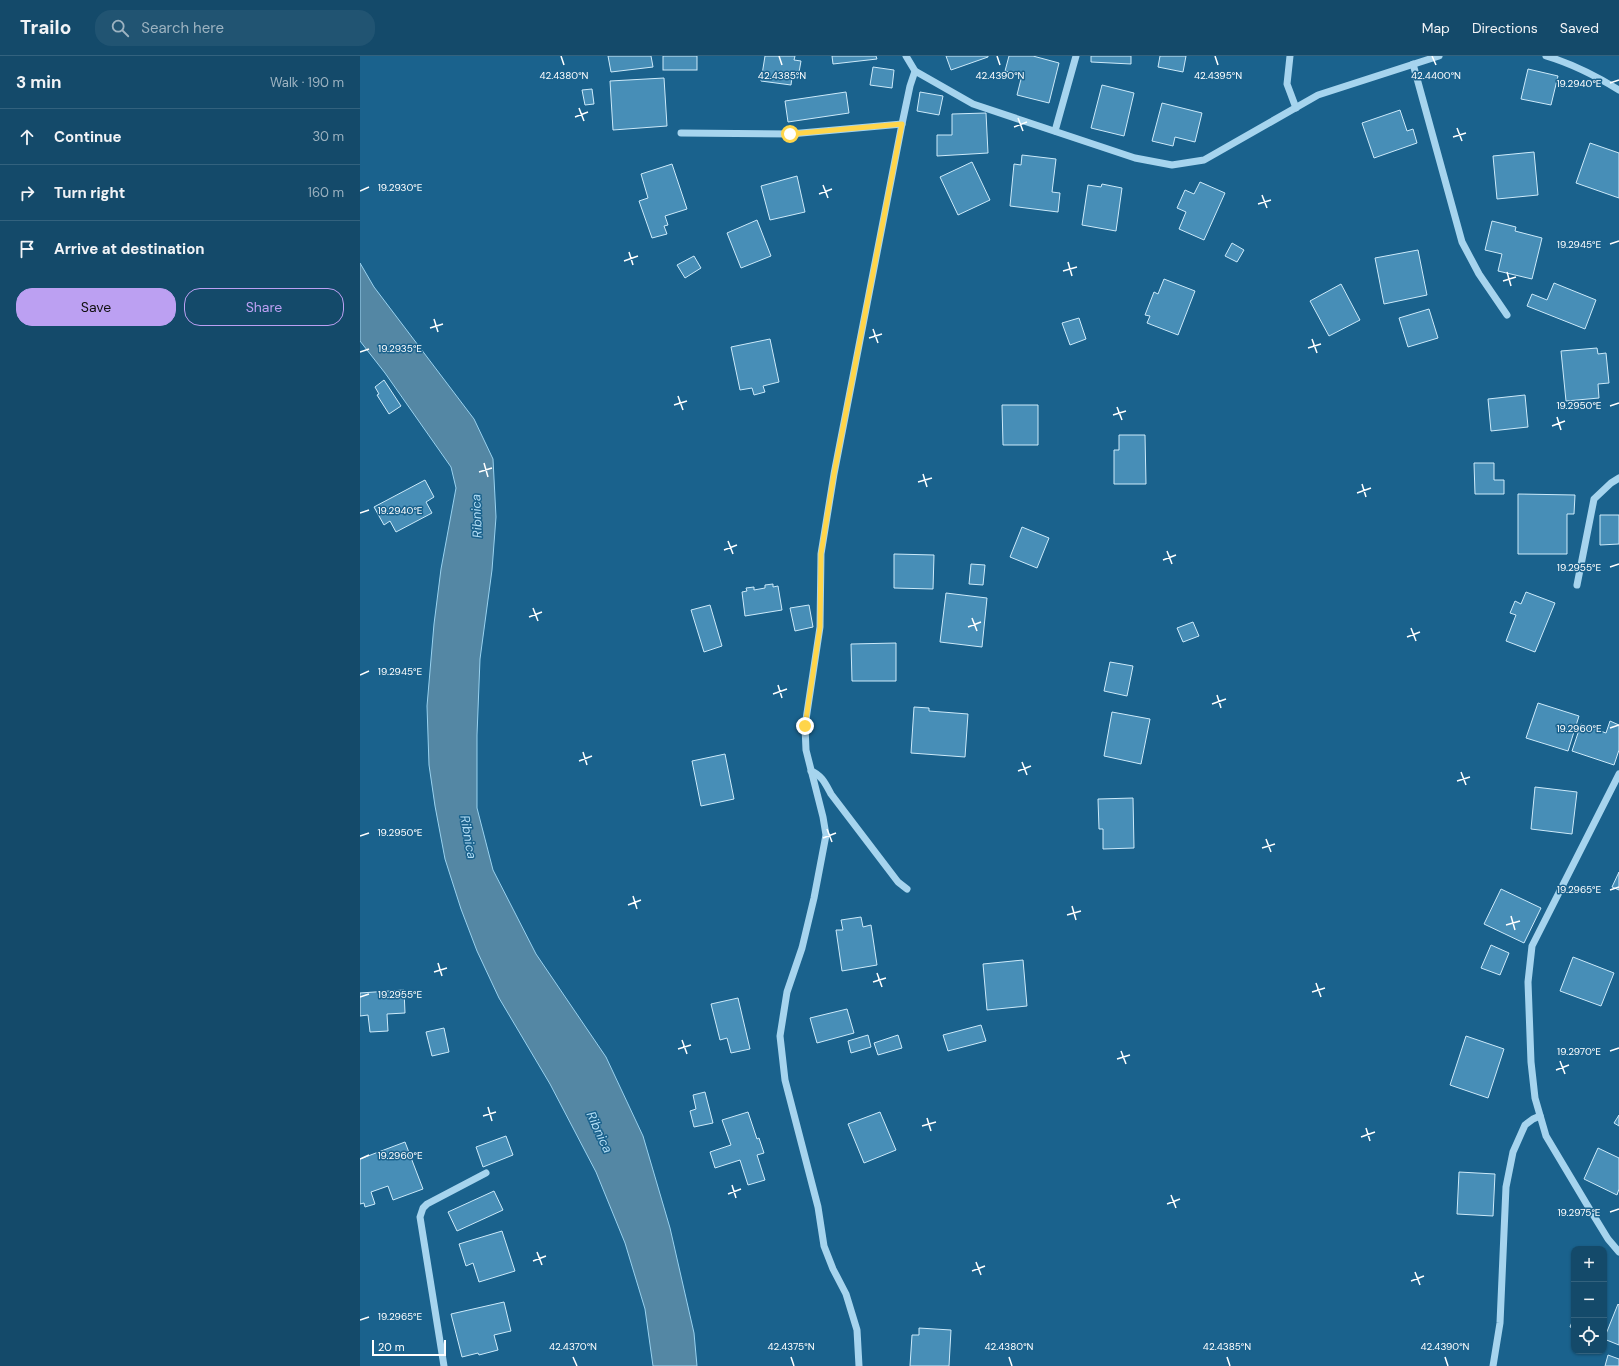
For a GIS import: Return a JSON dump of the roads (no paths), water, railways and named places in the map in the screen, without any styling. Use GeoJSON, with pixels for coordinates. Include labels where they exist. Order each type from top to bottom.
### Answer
{"type":"FeatureCollection","features":[{"type":"Feature","properties":{"kind":"street"},"geometry":{"type":"LineString","coordinates":[[906,56],[915,71],[973,104],[1135,158],[1172,164],[1204,160],[1318,96],[1439,56]]}},
{"type":"Feature","properties":{"kind":"street"},"geometry":{"type":"LineString","coordinates":[[1055,131],[1076,56]]}},
{"type":"Feature","properties":{"kind":"street"},"geometry":{"type":"LineString","coordinates":[[1290,56],[1287,84],[1296,108]]}},
{"type":"Feature","properties":{"kind":"street"},"geometry":{"type":"LineString","coordinates":[[1546,56],[1563,61],[1591,73],[1619,90]]}},
{"type":"Feature","properties":{"kind":"street"},"geometry":{"type":"LineString","coordinates":[[1413,64],[1462,242],[1479,274],[1507,315]]}},
{"type":"Feature","properties":{"kind":"street"},"geometry":{"type":"LineString","coordinates":[[859,1366],[857,1330],[846,1294],[833,1269],[824,1246],[818,1207],[785,1080],[780,1036],[786,992],[802,948],[814,898],[826,835],[823,817],[806,750],[805,726],[820,627],[821,554],[834,474],[902,124],[910,86],[915,71]]}},
{"type":"Feature","properties":{"kind":"street"},"geometry":{"type":"LineString","coordinates":[[681,133],[790,134],[902,124]]}},
{"type":"Feature","properties":{"kind":"street"},"geometry":{"type":"LineString","coordinates":[[1577,584],[1594,499],[1611,483],[1619,478]]}},
{"type":"Feature","properties":{"kind":"street"},"geometry":{"type":"LineString","coordinates":[[811,772],[818,775],[898,882],[907,889]]}},
{"type":"Feature","properties":{"kind":"street"},"geometry":{"type":"LineString","coordinates":[[1619,774],[1532,946],[1528,982],[1531,1062],[1535,1098],[1546,1136],[1608,1239],[1619,1252]]}},
{"type":"Feature","properties":{"kind":"street"},"geometry":{"type":"LineString","coordinates":[[1493,1366],[1500,1323],[1506,1187],[1512,1152],[1525,1125],[1532,1119],[1540,1116]]}},
{"type":"Feature","properties":{"kind":"street"},"geometry":{"type":"LineString","coordinates":[[444,1366],[420,1217],[421,1212],[427,1204],[486,1173]]}},
{"type":"Feature","properties":{"kind":"water","name":"Ribnica"},"geometry":{"type":"Polygon","coordinates":[[[360,263],[374,287],[474,419],[493,459],[496,517],[492,570],[480,659],[477,735],[477,808],[493,870],[536,954],[606,1057],[643,1136],[670,1228],[694,1333],[697,1366],[653,1366],[645,1309],[625,1243],[596,1172],[550,1084],[499,998],[477,951],[461,909],[445,859],[429,765],[427,706],[434,624],[441,569],[456,488],[451,467],[385,373],[360,341],[360,263]]]}}]}
